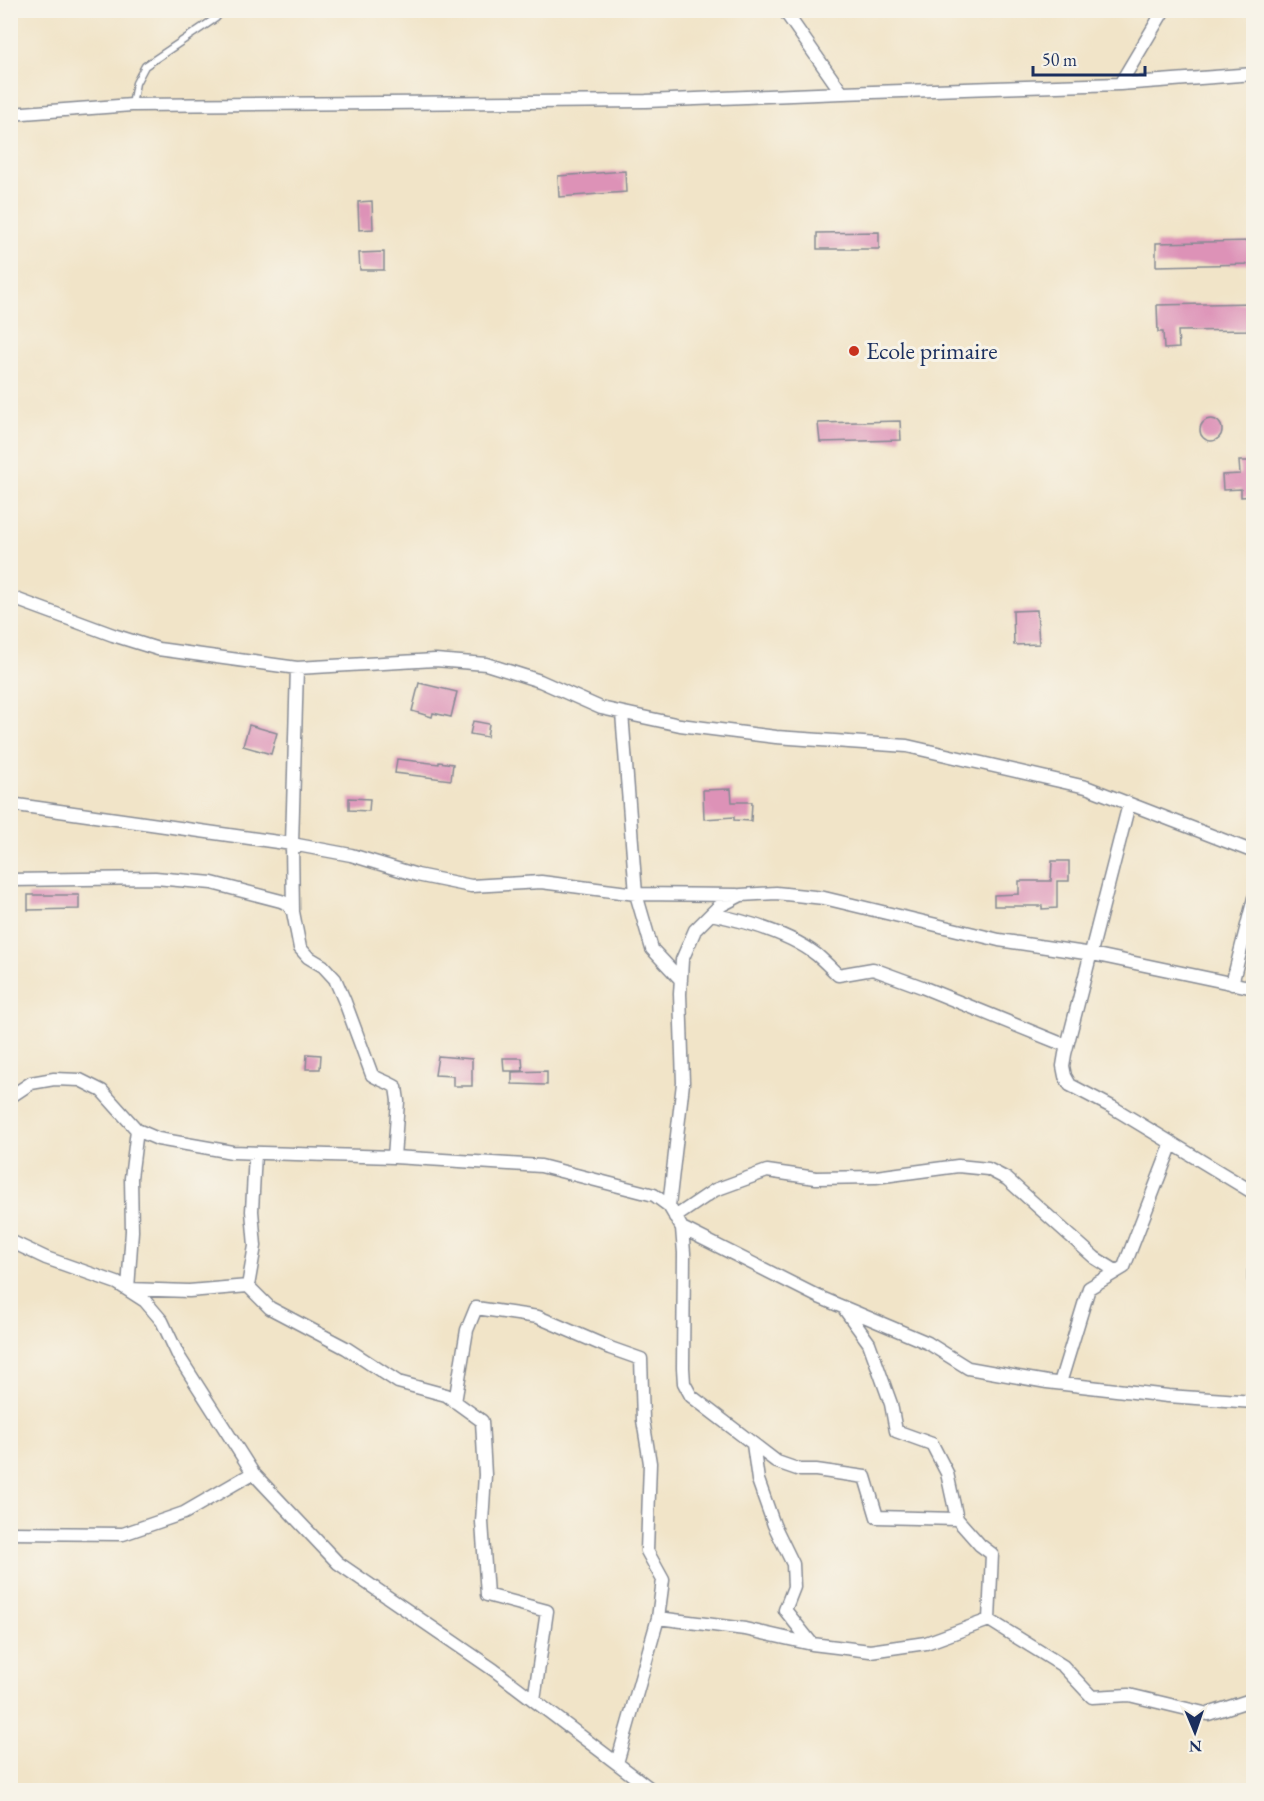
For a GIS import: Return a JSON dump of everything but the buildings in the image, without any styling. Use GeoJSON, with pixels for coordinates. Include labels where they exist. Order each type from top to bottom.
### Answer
{"type":"FeatureCollection","features":[{"type":"Feature","properties":{"kind":"street"},"geometry":{"type":"LineString","coordinates":[[784,10],[842,93]]}},
{"type":"Feature","properties":{"kind":"street"},"geometry":{"type":"LineString","coordinates":[[1120,84],[1164,10]]}},
{"type":"Feature","properties":{"kind":"street"},"geometry":{"type":"LineString","coordinates":[[10,114],[132,105],[646,100],[1120,84],[1254,75]]}},
{"type":"Feature","properties":{"kind":"street"},"geometry":{"type":"LineString","coordinates":[[10,597],[158,649],[297,668],[435,660],[486,664],[540,681],[601,708],[680,725],[776,737],[907,746],[1086,787],[1254,852]]}},
{"type":"Feature","properties":{"kind":"street"},"geometry":{"type":"LineString","coordinates":[[297,668],[292,844],[293,912],[300,948],[308,957],[324,966],[335,979],[372,1075],[396,1087],[398,1101],[394,1157]]}},
{"type":"Feature","properties":{"kind":"street"},"geometry":{"type":"LineString","coordinates":[[622,713],[636,894],[652,949],[681,980]]}},
{"type":"Feature","properties":{"kind":"street"},"geometry":{"type":"LineString","coordinates":[[10,804],[292,844],[351,855],[417,875],[471,886],[541,882],[636,894],[776,893],[824,898],[999,940],[1092,954],[1254,988]]}},
{"type":"Feature","properties":{"kind":"street"},"geometry":{"type":"LineString","coordinates":[[1129,804],[1067,1046],[1063,1066],[1065,1076],[1070,1085],[1112,1107],[1254,1193]]}},
{"type":"Feature","properties":{"kind":"street"},"geometry":{"type":"LineString","coordinates":[[10,880],[155,878],[212,883],[281,901],[288,904],[293,912]]}},
{"type":"Feature","properties":{"kind":"street"},"geometry":{"type":"LineString","coordinates":[[741,895],[718,907],[695,930],[682,960],[683,1083],[675,1217],[684,1253],[684,1383],[691,1396],[777,1462],[800,1470],[865,1476],[877,1517],[957,1519]]}},
{"type":"Feature","properties":{"kind":"street"},"geometry":{"type":"LineString","coordinates":[[1232,984],[1254,898]]}},
{"type":"Feature","properties":{"kind":"street"},"geometry":{"type":"LineString","coordinates":[[711,914],[742,920],[794,941],[816,955],[838,975],[873,969],[1067,1046]]}},
{"type":"Feature","properties":{"kind":"street"},"geometry":{"type":"LineString","coordinates":[[10,1097],[31,1083],[54,1079],[80,1080],[102,1091],[137,1130],[158,1139],[232,1152],[394,1157],[541,1166],[654,1195],[675,1217],[819,1297],[928,1343],[968,1368],[1060,1383],[1168,1396],[1254,1402]]}},
{"type":"Feature","properties":{"kind":"street"},"geometry":{"type":"LineString","coordinates":[[128,1289],[132,1231],[131,1178],[137,1130]]}},
{"type":"Feature","properties":{"kind":"street"},"geometry":{"type":"LineString","coordinates":[[1060,1383],[1089,1287],[1124,1267],[1172,1143]]}},
{"type":"Feature","properties":{"kind":"street"},"geometry":{"type":"LineString","coordinates":[[248,1286],[255,1246],[252,1211],[255,1153]]}},
{"type":"Feature","properties":{"kind":"street"},"geometry":{"type":"LineString","coordinates":[[675,1217],[715,1190],[767,1171],[816,1178],[876,1177],[958,1166],[988,1169],[1007,1179],[1095,1258],[1116,1271]]}},
{"type":"Feature","properties":{"kind":"street"},"geometry":{"type":"LineString","coordinates":[[10,1241],[45,1258],[117,1283],[145,1300],[162,1321],[179,1357],[253,1473],[338,1563],[494,1670],[652,1791]]}},
{"type":"Feature","properties":{"kind":"street"},"geometry":{"type":"LineString","coordinates":[[1254,1271],[1254,1280]]}},
{"type":"Feature","properties":{"kind":"street"},"geometry":{"type":"LineString","coordinates":[[128,1289],[189,1291],[248,1286],[270,1308],[346,1348],[398,1382],[446,1395],[482,1421],[485,1475],[482,1522],[487,1594],[547,1611],[534,1700]]}},
{"type":"Feature","properties":{"kind":"street"},"geometry":{"type":"LineString","coordinates":[[843,1307],[869,1343],[891,1404],[896,1431],[932,1444],[947,1473],[957,1519],[980,1545],[992,1554],[989,1620]]}},
{"type":"Feature","properties":{"kind":"street"},"geometry":{"type":"LineString","coordinates":[[455,1402],[467,1330],[476,1308],[538,1317],[641,1359],[643,1420],[650,1463],[648,1551],[663,1580],[658,1618],[616,1763]]}},
{"type":"Feature","properties":{"kind":"street"},"geometry":{"type":"LineString","coordinates":[[753,1444],[758,1480],[774,1525],[793,1563],[794,1587],[785,1610],[812,1644]]}},
{"type":"Feature","properties":{"kind":"street"},"geometry":{"type":"LineString","coordinates":[[10,1533],[123,1534],[184,1514],[253,1473]]}},
{"type":"Feature","properties":{"kind":"street"},"geometry":{"type":"LineString","coordinates":[[658,1618],[745,1629],[812,1644],[870,1651],[926,1643],[989,1620]]}},
{"type":"Feature","properties":{"kind":"street"},"geometry":{"type":"LineString","coordinates":[[989,1620],[1063,1666],[1092,1697],[1129,1695],[1208,1714],[1254,1699]]}},
{"type":"Feature","properties":{"kind":"lane"},"geometry":{"type":"LineString","coordinates":[[132,105],[136,83],[145,66],[216,18],[222,10]]}},
{"type":"Feature","properties":{"kind":"place","name":"Ecole primaire"},"geometry":{"type":"Point","coordinates":[854,351]}}]}
